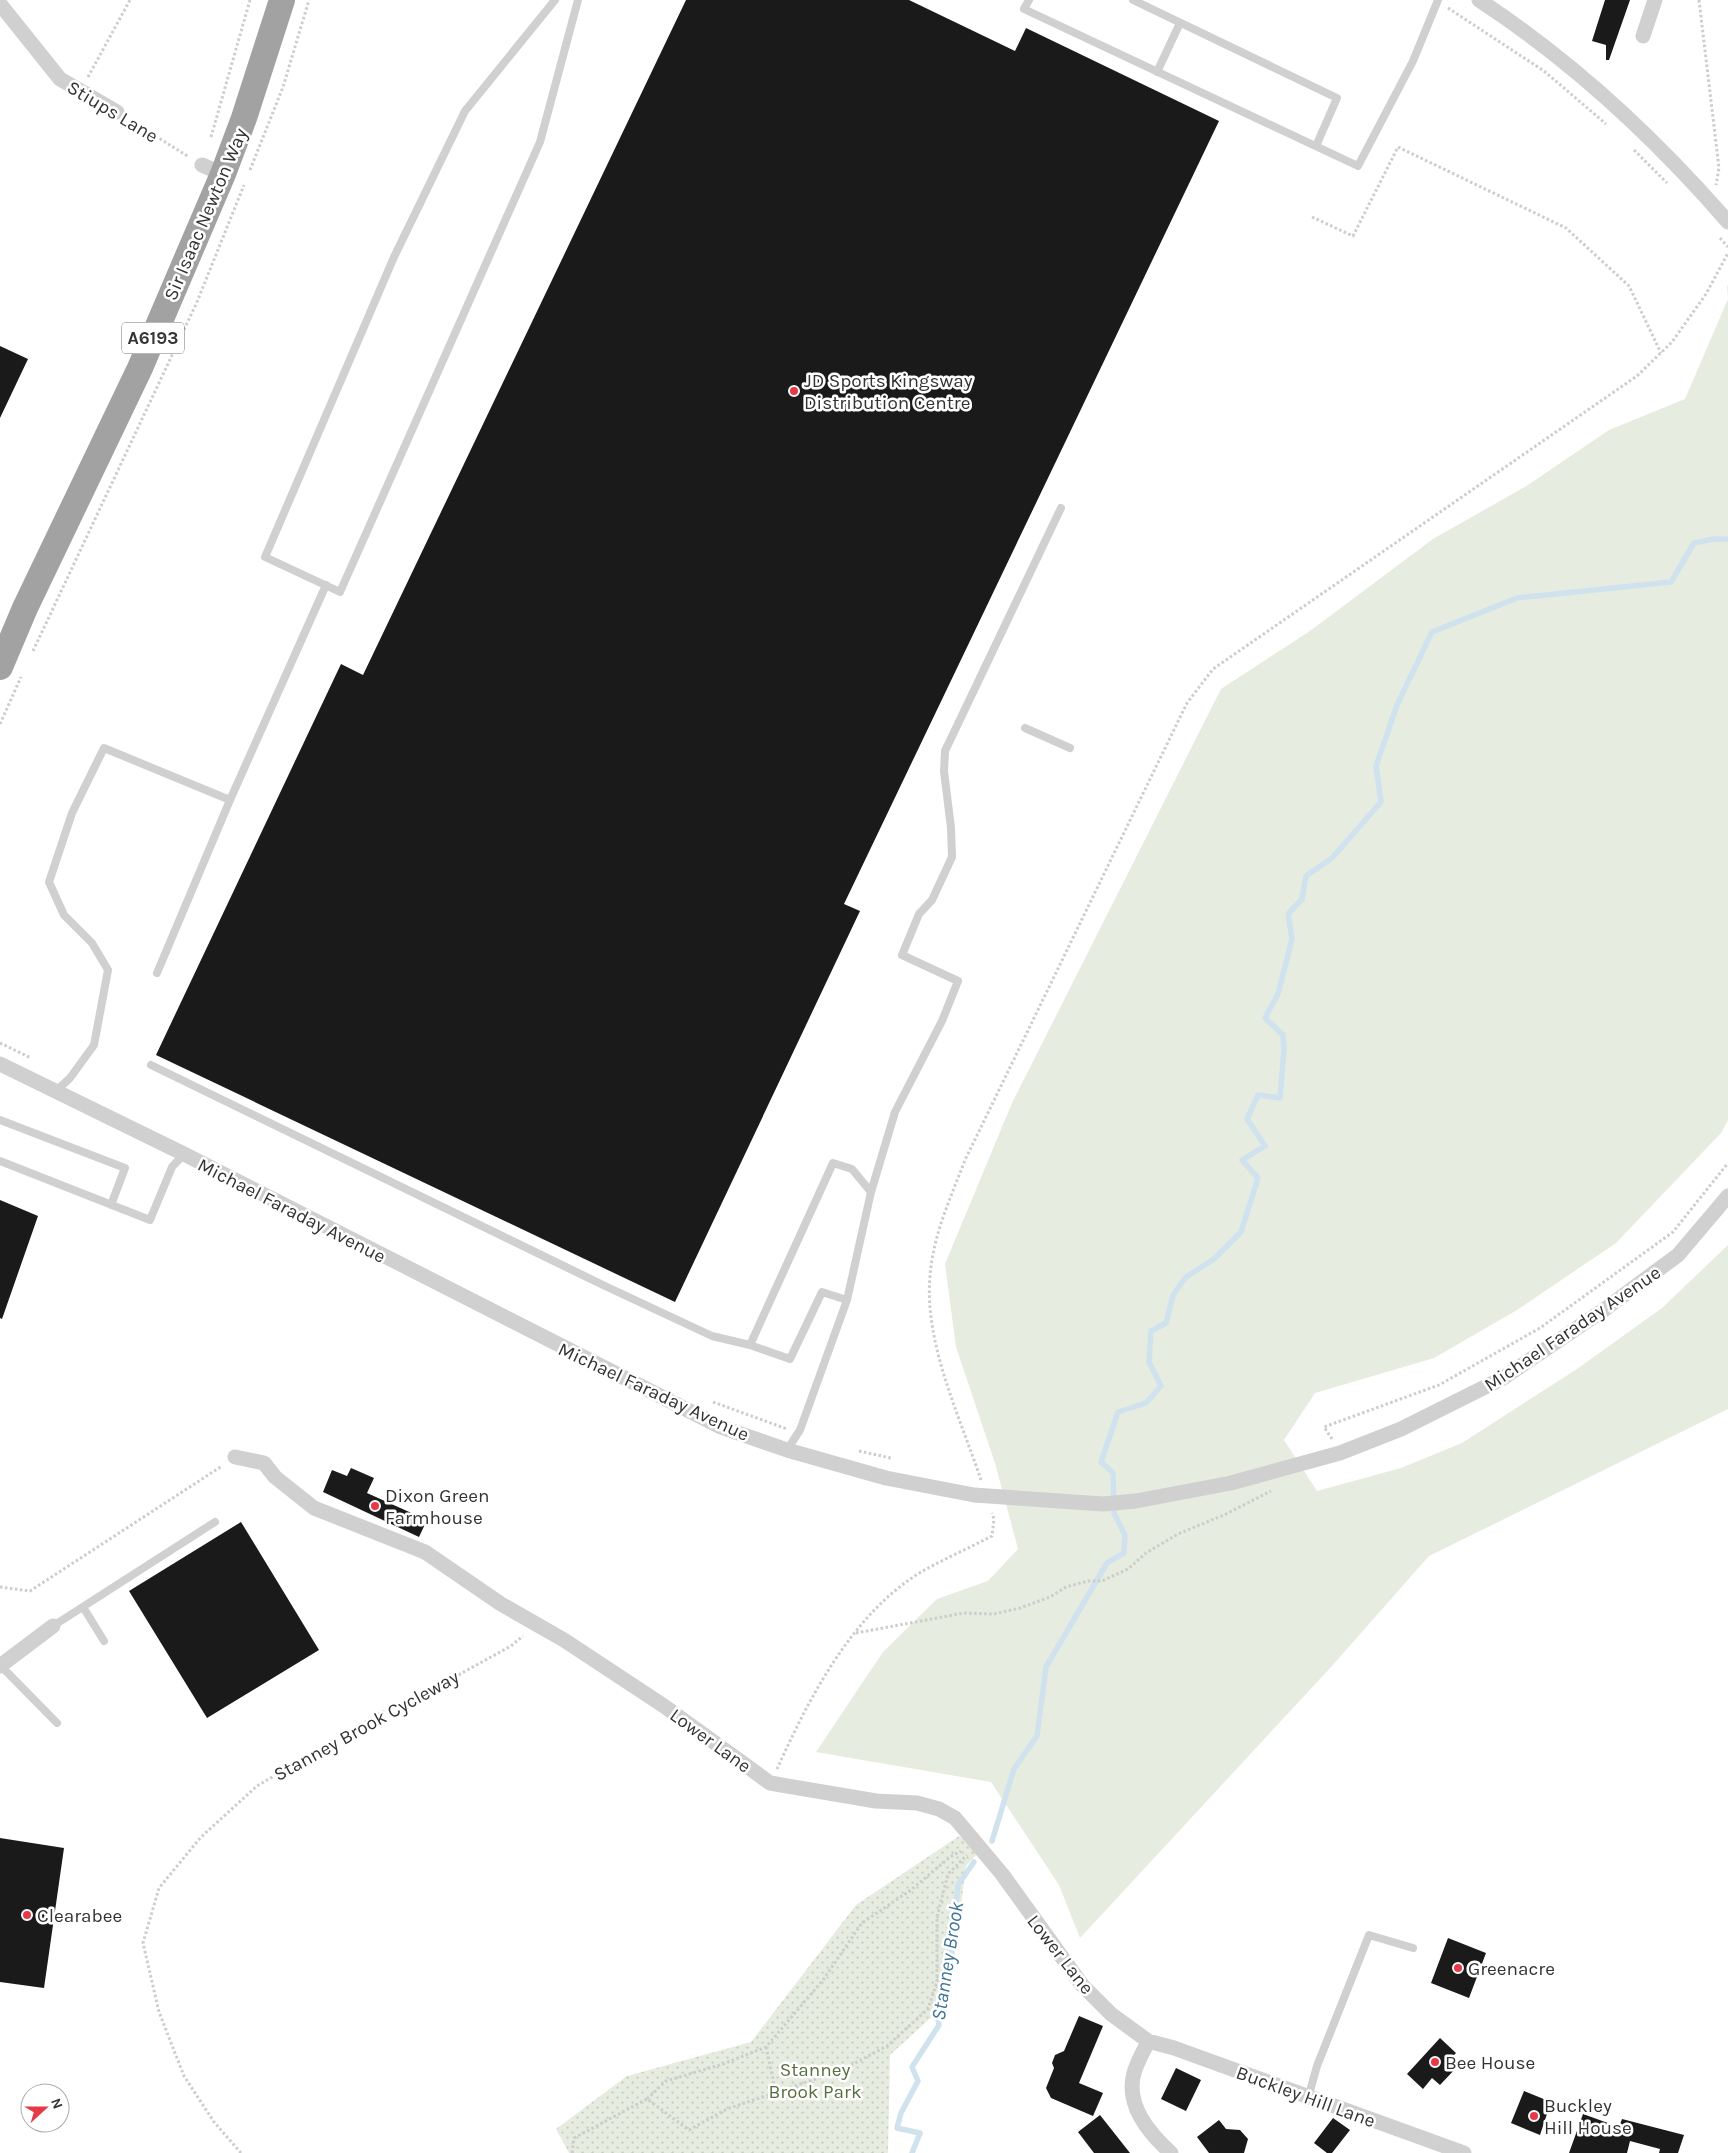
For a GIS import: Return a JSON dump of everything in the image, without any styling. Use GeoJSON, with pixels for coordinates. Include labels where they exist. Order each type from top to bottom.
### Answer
{"type":"FeatureCollection","features":[{"type":"Feature","properties":{"kind":"highway","name":"Sir Isaac Newton Way"},"geometry":{"type":"LineString","coordinates":[[0,667],[25,608],[140,368],[212,169],[244,118],[282,0]]}},
{"type":"Feature","properties":{"kind":"street"},"geometry":{"type":"LineString","coordinates":[[1478,0],[1515,24],[1574,70],[1660,147],[1728,222]]}},
{"type":"Feature","properties":{"kind":"street"},"geometry":{"type":"LineString","coordinates":[[1643,36],[1655,0]]}},
{"type":"Feature","properties":{"kind":"street","name":"Stiups Lane"},"geometry":{"type":"LineString","coordinates":[[0,4],[60,79],[117,112]]}},
{"type":"Feature","properties":{"kind":"street","name":"Michael Faraday Avenue"},"geometry":{"type":"LineString","coordinates":[[0,1064],[184,1154],[721,1427],[787,1450],[886,1478],[987,1496],[1103,1504],[1126,1502],[1230,1483],[1340,1453],[1401,1429],[1503,1378],[1605,1309],[1678,1255],[1728,1196]]}},
{"type":"Feature","properties":{"kind":"street","name":"Lower Lane"},"geometry":{"type":"LineString","coordinates":[[235,1457],[264,1463],[275,1477],[314,1508],[425,1552],[501,1604],[664,1706],[770,1783],[876,1801],[917,1803],[939,1809],[954,1818],[978,1844],[1082,1985],[1111,2014],[1148,2041]]}},
{"type":"Feature","properties":{"kind":"street"},"geometry":{"type":"LineString","coordinates":[[0,1665],[53,1626]]}},
{"type":"Feature","properties":{"kind":"street"},"geometry":{"type":"LineString","coordinates":[[1148,2041],[1134,2074],[1133,2089],[1136,2106],[1143,2122],[1171,2153]]}},
{"type":"Feature","properties":{"kind":"street","name":"Buckley Hill Lane"},"geometry":{"type":"LineString","coordinates":[[1148,2041],[1174,2048],[1464,2153]]}},
{"type":"Feature","properties":{"kind":"lane"},"geometry":{"type":"LineString","coordinates":[[555,0],[465,111],[394,257],[265,557],[340,592],[540,142],[578,0]]}},
{"type":"Feature","properties":{"kind":"lane"},"geometry":{"type":"LineString","coordinates":[[1029,0],[1024,9],[1358,166],[1412,62],[1437,0]]}},
{"type":"Feature","properties":{"kind":"lane"},"geometry":{"type":"LineString","coordinates":[[1133,0],[1337,98],[1316,146]]}},
{"type":"Feature","properties":{"kind":"lane"},"geometry":{"type":"LineString","coordinates":[[1157,72],[1180,22]]}},
{"type":"Feature","properties":{"kind":"lane"},"geometry":{"type":"LineString","coordinates":[[787,1450],[798,1433],[847,1300],[871,1192],[895,1112],[942,1021],[958,981],[902,955],[920,914],[932,900],[952,857],[951,828],[944,771],[945,751],[1061,508]]}},
{"type":"Feature","properties":{"kind":"lane"},"geometry":{"type":"LineString","coordinates":[[157,973],[230,800],[326,585]]}},
{"type":"Feature","properties":{"kind":"lane"},"geometry":{"type":"LineString","coordinates":[[1025,728],[1070,748]]}},
{"type":"Feature","properties":{"kind":"lane"},"geometry":{"type":"LineString","coordinates":[[56,1091],[70,1078],[94,1045],[108,970],[92,942],[64,915],[49,882],[72,813],[104,748],[230,800]]}},
{"type":"Feature","properties":{"kind":"lane"},"geometry":{"type":"LineString","coordinates":[[152,1065],[605,1286],[712,1336],[750,1345],[790,1359],[822,1292],[847,1300]]}},
{"type":"Feature","properties":{"kind":"lane"},"geometry":{"type":"LineString","coordinates":[[0,1120],[125,1168],[111,1205]]}},
{"type":"Feature","properties":{"kind":"lane"},"geometry":{"type":"LineString","coordinates":[[0,1162],[150,1220],[172,1167],[184,1154]]}},
{"type":"Feature","properties":{"kind":"lane"},"geometry":{"type":"LineString","coordinates":[[750,1345],[833,1163],[852,1170],[871,1192]]}},
{"type":"Feature","properties":{"kind":"lane"},"geometry":{"type":"LineString","coordinates":[[53,1626],[215,1522]]}},
{"type":"Feature","properties":{"kind":"lane"},"geometry":{"type":"LineString","coordinates":[[83,1607],[104,1641]]}},
{"type":"Feature","properties":{"kind":"lane"},"geometry":{"type":"LineString","coordinates":[[0,1665],[57,1723]]}},
{"type":"Feature","properties":{"kind":"lane"},"geometry":{"type":"LineString","coordinates":[[1308,2098],[1317,2066],[1369,1935],[1413,1948]]}},
{"type":"Feature","properties":{"kind":"path"},"geometry":{"type":"LineString","coordinates":[[81,91],[130,0]]}},
{"type":"Feature","properties":{"kind":"path"},"geometry":{"type":"LineString","coordinates":[[212,169],[250,0]]}},
{"type":"Feature","properties":{"kind":"path"},"geometry":{"type":"LineString","coordinates":[[1437,0],[1544,71],[1610,127]]}},
{"type":"Feature","properties":{"kind":"path"},"geometry":{"type":"LineString","coordinates":[[1700,0],[1718,168],[1712,204]]}},
{"type":"Feature","properties":{"kind":"path","name":"Stiups Lane"},"geometry":{"type":"LineString","coordinates":[[117,112],[212,169]]}},
{"type":"Feature","properties":{"kind":"path"},"geometry":{"type":"LineString","coordinates":[[1630,146],[1674,190]]}},
{"type":"Feature","properties":{"kind":"path"},"geometry":{"type":"LineString","coordinates":[[1312,216],[1353,236],[1398,147],[1566,228],[1629,286],[1661,353]]}},
{"type":"Feature","properties":{"kind":"path"},"geometry":{"type":"LineString","coordinates":[[770,1783],[821,1680],[869,1614],[920,1573],[992,1536],[994,1520],[946,1376],[931,1323],[930,1276],[939,1228],[965,1160],[1187,703],[1213,669],[1637,376],[1672,342],[1706,294],[1728,252]]}},
{"type":"Feature","properties":{"kind":"path"},"geometry":{"type":"LineString","coordinates":[[1340,1453],[1324,1427],[1439,1385],[1540,1328],[1673,1232],[1728,1163]]}},
{"type":"Feature","properties":{"kind":"path"},"geometry":{"type":"LineString","coordinates":[[710,1400],[798,1433]]}},
{"type":"Feature","properties":{"kind":"path"},"geometry":{"type":"LineString","coordinates":[[850,1449],[891,1458]]}},
{"type":"Feature","properties":{"kind":"path"},"geometry":{"type":"LineString","coordinates":[[0,1586],[30,1591],[235,1457]]}},
{"type":"Feature","properties":{"kind":"path"},"geometry":{"type":"LineString","coordinates":[[855,1633],[964,1613],[994,1614],[1020,1608],[1050,1597],[1066,1587],[1088,1581],[1102,1581],[1128,1569],[1146,1553],[1178,1534],[1226,1514],[1276,1489]]}},
{"type":"Feature","properties":{"kind":"path","name":"Stanney Brook Cycleway"},"geometry":{"type":"LineString","coordinates":[[241,2153],[214,2122],[184,2076],[159,2012],[143,1943],[159,1888],[201,1837],[257,1786],[379,1714],[511,1646],[537,1625]]}},
{"type":"Feature","properties":{"kind":"path"},"geometry":{"type":"LineString","coordinates":[[572,2153],[574,2138],[647,2099],[666,2081],[723,2064],[766,2047],[823,1980],[862,1924],[911,1890],[950,1857],[978,1844]]}},
{"type":"Feature","properties":{"kind":"path"},"geometry":{"type":"LineString","coordinates":[[647,2099],[689,2130],[727,2109],[842,2070],[887,2046],[928,2009],[937,1982],[938,1917],[948,1874],[978,1844]]}},
{"type":"Feature","properties":{"kind":"path"},"geometry":{"type":"LineString","coordinates":[[766,2047],[776,2093]]}},
{"type":"Feature","properties":{"kind":"green space"},"geometry":{"type":"Polygon","coordinates":[[[1728,299],[1728,1120],[1721,1133],[1616,1243],[1517,1310],[1434,1358],[1315,1393],[1284,1440],[1317,1491],[1401,1468],[1462,1443],[1577,1369],[1662,1308],[1728,1245],[1728,1409],[1429,1556],[1331,1667],[1080,1938],[1059,1885],[991,1782],[816,1752],[883,1652],[937,1599],[988,1581],[1018,1549],[995,1463],[956,1347],[945,1264],[1012,1103],[1221,689],[1310,631],[1433,539],[1528,485],[1609,430],[1685,399],[1728,299]]]}},
{"type":"Feature","properties":{"kind":"green space","name":"Stanney Brook Park"},"geometry":{"type":"Polygon","coordinates":[[[959,1836],[980,1851],[966,1866],[949,2001],[890,2055],[888,2153],[569,2153],[556,2129],[627,2076],[751,2042],[856,1905],[959,1836]]]}},
{"type":"Feature","properties":{"kind":"building","name":"JD Sports Kingsway Distribution Centre"},"geometry":{"type":"Polygon","coordinates":[[[686,0],[909,0],[1015,51],[1026,28],[1219,121],[844,904],[860,911],[675,1302],[156,1055],[341,664],[363,675],[686,0]]]}},
{"type":"Feature","properties":{"kind":"building"},"geometry":{"type":"Polygon","coordinates":[[[1605,0],[1630,0],[1609,60],[1606,60],[1606,45],[1592,41],[1605,0]]]}},
{"type":"Feature","properties":{"kind":"building"},"geometry":{"type":"Polygon","coordinates":[[[0,346],[28,359],[0,418],[0,346]]]}},
{"type":"Feature","properties":{"kind":"building"},"geometry":{"type":"Polygon","coordinates":[[[0,1200],[38,1216],[2,1319],[0,1318],[0,1200]]]}},
{"type":"Feature","properties":{"kind":"building","name":"Dixon Green Farmhouse"},"geometry":{"type":"Polygon","coordinates":[[[351,1468],[374,1478],[367,1493],[427,1520],[419,1537],[323,1492],[332,1470],[347,1476],[351,1468]]]}},
{"type":"Feature","properties":{"kind":"building"},"geometry":{"type":"Polygon","coordinates":[[[241,1522],[319,1650],[207,1718],[129,1591],[241,1522]]]}},
{"type":"Feature","properties":{"kind":"building","name":"Clearabee"},"geometry":{"type":"Polygon","coordinates":[[[0,1838],[64,1848],[44,1988],[0,1982],[0,1838]]]}},
{"type":"Feature","properties":{"kind":"building","name":"Greenacre"},"geometry":{"type":"Polygon","coordinates":[[[1448,1938],[1486,1953],[1469,1998],[1431,1983],[1448,1938]]]}},
{"type":"Feature","properties":{"kind":"building"},"geometry":{"type":"Polygon","coordinates":[[[1079,2016],[1103,2026],[1079,2083],[1103,2093],[1093,2116],[1051,2098],[1046,2088],[1054,2068],[1052,2063],[1055,2055],[1064,2051],[1079,2016]]]}},
{"type":"Feature","properties":{"kind":"building","name":"Bee House"},"geometry":{"type":"Polygon","coordinates":[[[1440,2038],[1456,2053],[1449,2060],[1457,2067],[1440,2085],[1432,2078],[1423,2089],[1407,2074],[1440,2038]]]}},
{"type":"Feature","properties":{"kind":"building"},"geometry":{"type":"Polygon","coordinates":[[[1176,2068],[1201,2080],[1186,2111],[1161,2099],[1176,2068]]]}},
{"type":"Feature","properties":{"kind":"building","name":"Buckley Hill House"},"geometry":{"type":"Polygon","coordinates":[[[1524,2091],[1551,2102],[1540,2135],[1511,2123],[1524,2091]]]}},
{"type":"Feature","properties":{"kind":"building"},"geometry":{"type":"Polygon","coordinates":[[[1583,2114],[1619,2127],[1622,2119],[1684,2135],[1678,2153],[1659,2153],[1660,2149],[1630,2141],[1627,2153],[1569,2153],[1583,2114]]]}},
{"type":"Feature","properties":{"kind":"building"},"geometry":{"type":"Polygon","coordinates":[[[1100,2115],[1130,2153],[1094,2153],[1078,2132],[1100,2115]]]}},
{"type":"Feature","properties":{"kind":"building"},"geometry":{"type":"Polygon","coordinates":[[[1333,2118],[1350,2130],[1332,2153],[1327,2153],[1314,2143],[1333,2118]]]}},
{"type":"Feature","properties":{"kind":"building"},"geometry":{"type":"Polygon","coordinates":[[[1219,2120],[1226,2129],[1240,2130],[1248,2139],[1244,2153],[1209,2153],[1197,2137],[1219,2120]]]}},
{"type":"Feature","properties":{"kind":"waterway"},"geometry":{"type":"LineString","coordinates":[[992,1841],[1014,1769],[1037,1736],[1046,1667],[1107,1563],[1124,1553],[1125,1535],[1114,1513],[1113,1473],[1101,1462],[1118,1412],[1146,1403],[1161,1386],[1149,1362],[1151,1331],[1166,1323],[1173,1295],[1186,1277],[1214,1259],[1241,1232],[1258,1178],[1242,1160],[1265,1146],[1247,1119],[1258,1095],[1280,1098],[1284,1050],[1283,1035],[1265,1018],[1278,994],[1292,939],[1288,914],[1302,899],[1306,876],[1332,858],[1381,802],[1376,766],[1397,705],[1432,632],[1517,598],[1671,582],[1694,543],[1714,539],[1728,539]]}},
{"type":"Feature","properties":{"kind":"waterway","name":"Stanney Brook"},"geometry":{"type":"LineString","coordinates":[[912,2153],[920,2133],[897,2128],[901,2113],[918,2081],[912,2067],[939,2025],[936,2005],[948,1984],[958,1885],[974,1862]]}},
{"type":"Feature","properties":{"kind":"place","name":"JD Sports Kingsway Distribution Centre"},"geometry":{"type":"Point","coordinates":[794,391]}},
{"type":"Feature","properties":{"kind":"place","name":"Dixon Green Farmhouse"},"geometry":{"type":"Point","coordinates":[375,1506]}},
{"type":"Feature","properties":{"kind":"place","name":"Clearabee"},"geometry":{"type":"Point","coordinates":[27,1915]}},
{"type":"Feature","properties":{"kind":"place","name":"Greenacre"},"geometry":{"type":"Point","coordinates":[1458,1968]}},
{"type":"Feature","properties":{"kind":"place","name":"Bee House"},"geometry":{"type":"Point","coordinates":[1435,2062]}},
{"type":"Feature","properties":{"kind":"place","name":"Buckley Hill House"},"geometry":{"type":"Point","coordinates":[1534,2116]}}]}
